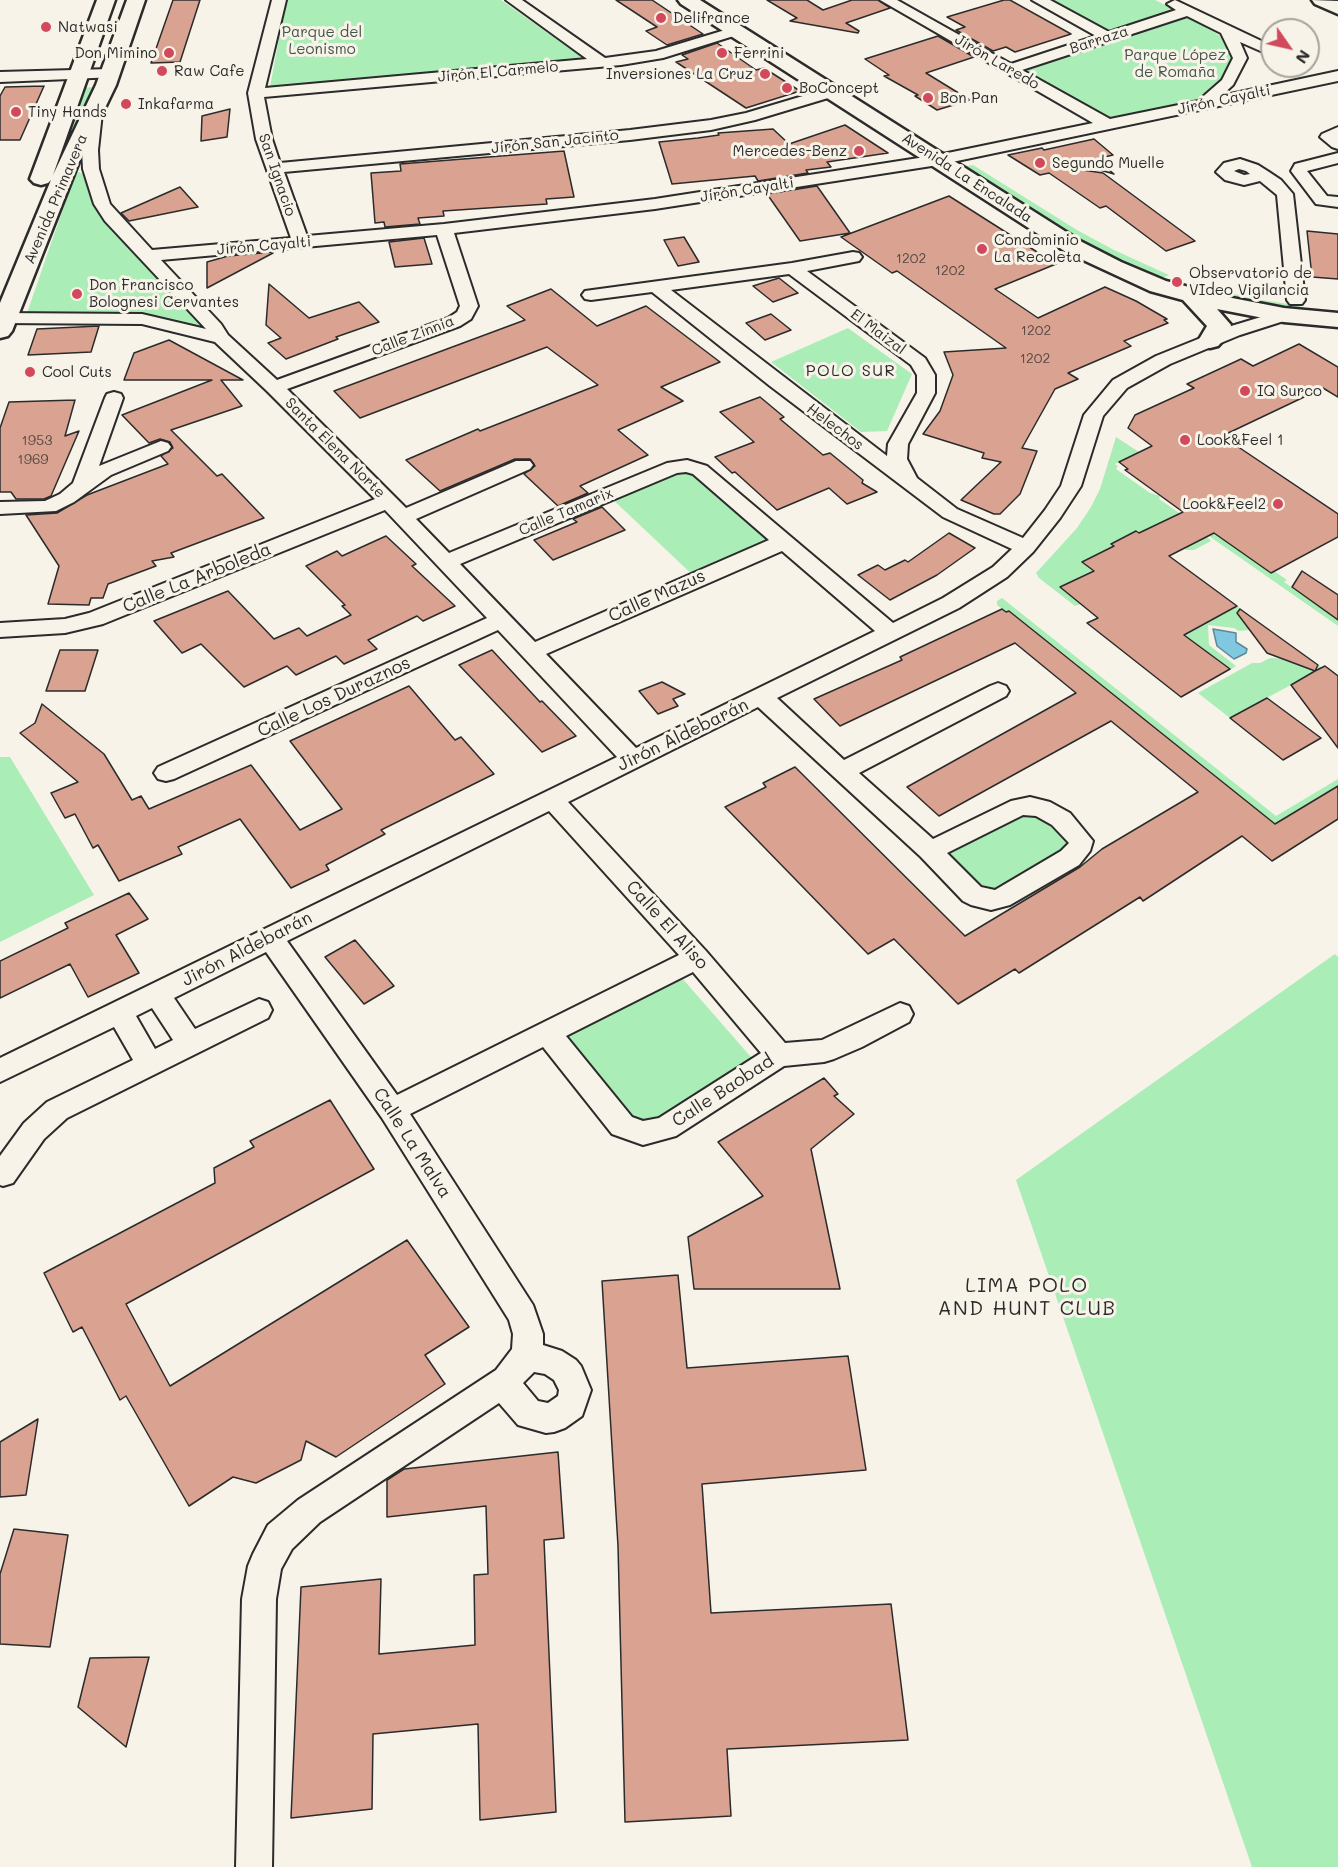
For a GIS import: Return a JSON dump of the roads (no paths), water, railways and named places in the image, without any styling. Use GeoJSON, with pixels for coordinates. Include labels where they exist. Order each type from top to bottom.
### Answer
{"type":"FeatureCollection","features":[{"type":"Feature","properties":{"kind":"main road","name":"Avenida Primavera"},"geometry":{"type":"LineString","coordinates":[[0,288],[106,0]]}},
{"type":"Feature","properties":{"kind":"main road","name":"Avenida Primavera"},"geometry":{"type":"LineString","coordinates":[[2,322],[68,164],[111,74],[136,0]]}},
{"type":"Feature","properties":{"kind":"main road","name":"Avenida La Encalada"},"geometry":{"type":"LineString","coordinates":[[687,0],[1074,247],[1149,282],[1191,296],[1290,307],[1338,304]]}},
{"type":"Feature","properties":{"kind":"main road","name":"Avenida La Encalada"},"geometry":{"type":"LineString","coordinates":[[716,0],[1099,239],[1140,258],[1290,307],[1338,320]]}},
{"type":"Feature","properties":{"kind":"main road"},"geometry":{"type":"LineString","coordinates":[[1321,0],[1338,8]]}},
{"type":"Feature","properties":{"kind":"main road"},"geometry":{"type":"LineString","coordinates":[[98,22],[128,22]]}},
{"type":"Feature","properties":{"kind":"main road"},"geometry":{"type":"LineString","coordinates":[[1191,296],[1219,325],[1219,331],[1209,340]]}},
{"type":"Feature","properties":{"kind":"main road"},"geometry":{"type":"LineString","coordinates":[[1290,307],[1338,310]]}},
{"type":"Feature","properties":{"kind":"street","name":"San Ignacio"},"geometry":{"type":"LineString","coordinates":[[279,0],[256,93],[264,140],[301,243]]}},
{"type":"Feature","properties":{"kind":"street"},"geometry":{"type":"LineString","coordinates":[[513,0],[602,63]]}},
{"type":"Feature","properties":{"kind":"street","name":"Jirón Laredo"},"geometry":{"type":"LineString","coordinates":[[887,0],[1107,124]]}},
{"type":"Feature","properties":{"kind":"street"},"geometry":{"type":"LineString","coordinates":[[1039,0],[1108,37]]}},
{"type":"Feature","properties":{"kind":"street"},"geometry":{"type":"LineString","coordinates":[[1166,0],[1260,46]]}},
{"type":"Feature","properties":{"kind":"street","name":"Barraza"},"geometry":{"type":"LineString","coordinates":[[1010,69],[1188,11]]}},
{"type":"Feature","properties":{"kind":"street"},"geometry":{"type":"LineString","coordinates":[[1203,104],[1228,82],[1240,58],[1227,30]]}},
{"type":"Feature","properties":{"kind":"street","name":"Jirón El Carmelo"},"geometry":{"type":"LineString","coordinates":[[256,93],[602,63],[658,55],[735,31]]}},
{"type":"Feature","properties":{"kind":"street"},"geometry":{"type":"LineString","coordinates":[[0,77],[111,74]]}},
{"type":"Feature","properties":{"kind":"street","name":"Jirón Cayalti"},"geometry":{"type":"LineString","coordinates":[[148,256],[444,229],[655,204],[938,160],[1333,77]]}},
{"type":"Feature","properties":{"kind":"street","name":"Jirón San Jacinto"},"geometry":{"type":"LineString","coordinates":[[274,168],[619,136],[711,125],[749,117],[833,92]]}},
{"type":"Feature","properties":{"kind":"street","name":"Santa Elena Norte"},"geometry":{"type":"LineString","coordinates":[[94,113],[90,150],[91,169],[102,204],[221,338],[274,387],[388,501],[633,759]]}},
{"type":"Feature","properties":{"kind":"street"},"geometry":{"type":"LineString","coordinates":[[1338,132],[1328,137],[1338,144]]}},
{"type":"Feature","properties":{"kind":"street"},"geometry":{"type":"LineString","coordinates":[[1338,158],[1301,167],[1299,171],[1322,200],[1338,202]]}},
{"type":"Feature","properties":{"kind":"street"},"geometry":{"type":"LineString","coordinates":[[1263,175],[1285,194],[1290,307]]}},
{"type":"Feature","properties":{"kind":"street","name":"Calle Zinnia"},"geometry":{"type":"LineString","coordinates":[[274,387],[454,322],[465,315],[469,306],[444,229]]}},
{"type":"Feature","properties":{"kind":"street"},"geometry":{"type":"LineString","coordinates":[[591,295],[792,268],[853,256]]}},
{"type":"Feature","properties":{"kind":"street","name":"El Maizal"},"geometry":{"type":"LineString","coordinates":[[792,268],[918,362],[926,375],[926,393],[898,444]]}},
{"type":"Feature","properties":{"kind":"street","name":"Helechos"},"geometry":{"type":"LineString","coordinates":[[657,286],[712,332],[950,513],[1026,547]]}},
{"type":"Feature","properties":{"kind":"street","name":"Jirón Aldebarán"},"geometry":{"type":"LineString","coordinates":[[0,1071],[951,603],[1000,572],[1026,547],[1053,514],[1071,486],[1094,415],[1110,394],[1138,372],[1290,307]]}},
{"type":"Feature","properties":{"kind":"street"},"geometry":{"type":"LineString","coordinates":[[2,322],[142,319],[221,338]]}},
{"type":"Feature","properties":{"kind":"street"},"geometry":{"type":"LineString","coordinates":[[80,487],[114,398]]}},
{"type":"Feature","properties":{"kind":"street"},"geometry":{"type":"LineString","coordinates":[[860,446],[898,444],[897,459],[908,480]]}},
{"type":"Feature","properties":{"kind":"street"},"geometry":{"type":"LineString","coordinates":[[0,507],[49,507],[67,498],[104,471],[162,447]]}},
{"type":"Feature","properties":{"kind":"street"},"geometry":{"type":"LineString","coordinates":[[403,517],[523,465]]}},
{"type":"Feature","properties":{"kind":"street","name":"Calle Tamarix"},"geometry":{"type":"LineString","coordinates":[[446,562],[674,467],[687,466],[700,470],[783,542]]}},
{"type":"Feature","properties":{"kind":"street","name":"Calle La Arboleda"},"geometry":{"type":"LineString","coordinates":[[0,630],[65,627],[95,619],[388,501]]}},
{"type":"Feature","properties":{"kind":"street"},"geometry":{"type":"LineString","coordinates":[[783,542],[891,633]]}},
{"type":"Feature","properties":{"kind":"street","name":"Calle Mazus"},"geometry":{"type":"LineString","coordinates":[[531,652],[783,542]]}},
{"type":"Feature","properties":{"kind":"street","name":"Calle Los Duraznos"},"geometry":{"type":"LineString","coordinates":[[166,773],[501,620]]}},
{"type":"Feature","properties":{"kind":"street"},"geometry":{"type":"LineString","coordinates":[[842,771],[998,691]]}},
{"type":"Feature","properties":{"kind":"street"},"geometry":{"type":"LineString","coordinates":[[761,697],[930,851],[972,894],[991,900],[1001,898],[1070,858],[1081,845],[1081,841],[1061,819],[1042,808],[1030,806],[1019,807],[930,851]]}},
{"type":"Feature","properties":{"kind":"street","name":"Calle El Aliso"},"geometry":{"type":"LineString","coordinates":[[552,799],[698,958],[779,1055]]}},
{"type":"Feature","properties":{"kind":"street","name":"Calle La Malva"},"geometry":{"type":"LineString","coordinates":[[254,1867],[259,1599],[266,1566],[280,1537],[309,1510],[515,1370],[528,1347],[528,1334],[522,1315],[392,1110],[270,937]]}},
{"type":"Feature","properties":{"kind":"street"},"geometry":{"type":"LineString","coordinates":[[392,1110],[698,958]]}},
{"type":"Feature","properties":{"kind":"street"},"geometry":{"type":"LineString","coordinates":[[157,994],[190,1044]]}},
{"type":"Feature","properties":{"kind":"street"},"geometry":{"type":"LineString","coordinates":[[3,1174],[34,1131],[57,1110],[259,1010]]}},
{"type":"Feature","properties":{"kind":"street"},"geometry":{"type":"LineString","coordinates":[[120,1013],[150,1064]]}},
{"type":"Feature","properties":{"kind":"street","name":"Calle Baobad"},"geometry":{"type":"LineString","coordinates":[[547,1032],[622,1126],[643,1133],[666,1128],[779,1055],[824,1051],[853,1039],[900,1014]]}},
{"type":"Feature","properties":{"kind":"water"},"geometry":{"type":"Polygon","coordinates":[[[1213,629],[1236,633],[1236,642],[1247,649],[1246,653],[1234,659],[1217,646],[1213,629]]]}},
{"type":"Feature","properties":{"kind":"place","name":"Delifrance"},"geometry":{"type":"Point","coordinates":[661,18]}},
{"type":"Feature","properties":{"kind":"place","name":"Natwasi"},"geometry":{"type":"Point","coordinates":[46,27]}},
{"type":"Feature","properties":{"kind":"place","name":"Don Mimino"},"geometry":{"type":"Point","coordinates":[169,53]}},
{"type":"Feature","properties":{"kind":"place","name":"Ferrini"},"geometry":{"type":"Point","coordinates":[722,53]}},
{"type":"Feature","properties":{"kind":"place","name":"Raw Cafe"},"geometry":{"type":"Point","coordinates":[162,71]}},
{"type":"Feature","properties":{"kind":"place","name":"Inversiones La Cruz"},"geometry":{"type":"Point","coordinates":[765,74]}},
{"type":"Feature","properties":{"kind":"place","name":"BoConcept"},"geometry":{"type":"Point","coordinates":[787,88]}},
{"type":"Feature","properties":{"kind":"place","name":"Bon Pan"},"geometry":{"type":"Point","coordinates":[928,98]}},
{"type":"Feature","properties":{"kind":"place","name":"Inkafarma"},"geometry":{"type":"Point","coordinates":[126,104]}},
{"type":"Feature","properties":{"kind":"place","name":"Tiny Hands"},"geometry":{"type":"Point","coordinates":[16,112]}},
{"type":"Feature","properties":{"kind":"place","name":"Mercedes-Benz"},"geometry":{"type":"Point","coordinates":[859,151]}},
{"type":"Feature","properties":{"kind":"place","name":"Segundo Muelle"},"geometry":{"type":"Point","coordinates":[1040,163]}},
{"type":"Feature","properties":{"kind":"place","name":"Condominio La Recoleta"},"geometry":{"type":"Point","coordinates":[982,249]}},
{"type":"Feature","properties":{"kind":"place","name":"Observatorio de VIdeo Vigilancia"},"geometry":{"type":"Point","coordinates":[1177,282]}},
{"type":"Feature","properties":{"kind":"place","name":"Don Francisco Bolognesi Cervantes"},"geometry":{"type":"Point","coordinates":[77,294]}},
{"type":"Feature","properties":{"kind":"place","name":"Cool Cuts"},"geometry":{"type":"Point","coordinates":[30,372]}},
{"type":"Feature","properties":{"kind":"place","name":"IQ Surco"},"geometry":{"type":"Point","coordinates":[1245,391]}},
{"type":"Feature","properties":{"kind":"place","name":"Look&Feel 1"},"geometry":{"type":"Point","coordinates":[1185,440]}},
{"type":"Feature","properties":{"kind":"place","name":"Look&Feel2"},"geometry":{"type":"Point","coordinates":[1278,504]}},
{"type":"Feature","properties":{"kind":"district","name":"POLO SUR"},"geometry":{"type":"Point","coordinates":[851,371]}},
{"type":"Feature","properties":{"kind":"district","name":"LIMA POLO AND HUNT CLUB"},"geometry":{"type":"Point","coordinates":[1027,1298]}},
{"type":"Feature","properties":{"kind":"park label","name":"Parque del Leonismo"},"geometry":{"type":"Point","coordinates":[322,40]}},
{"type":"Feature","properties":{"kind":"park label","name":"Parque López de Romaña"},"geometry":{"type":"Point","coordinates":[1175,64]}}]}
